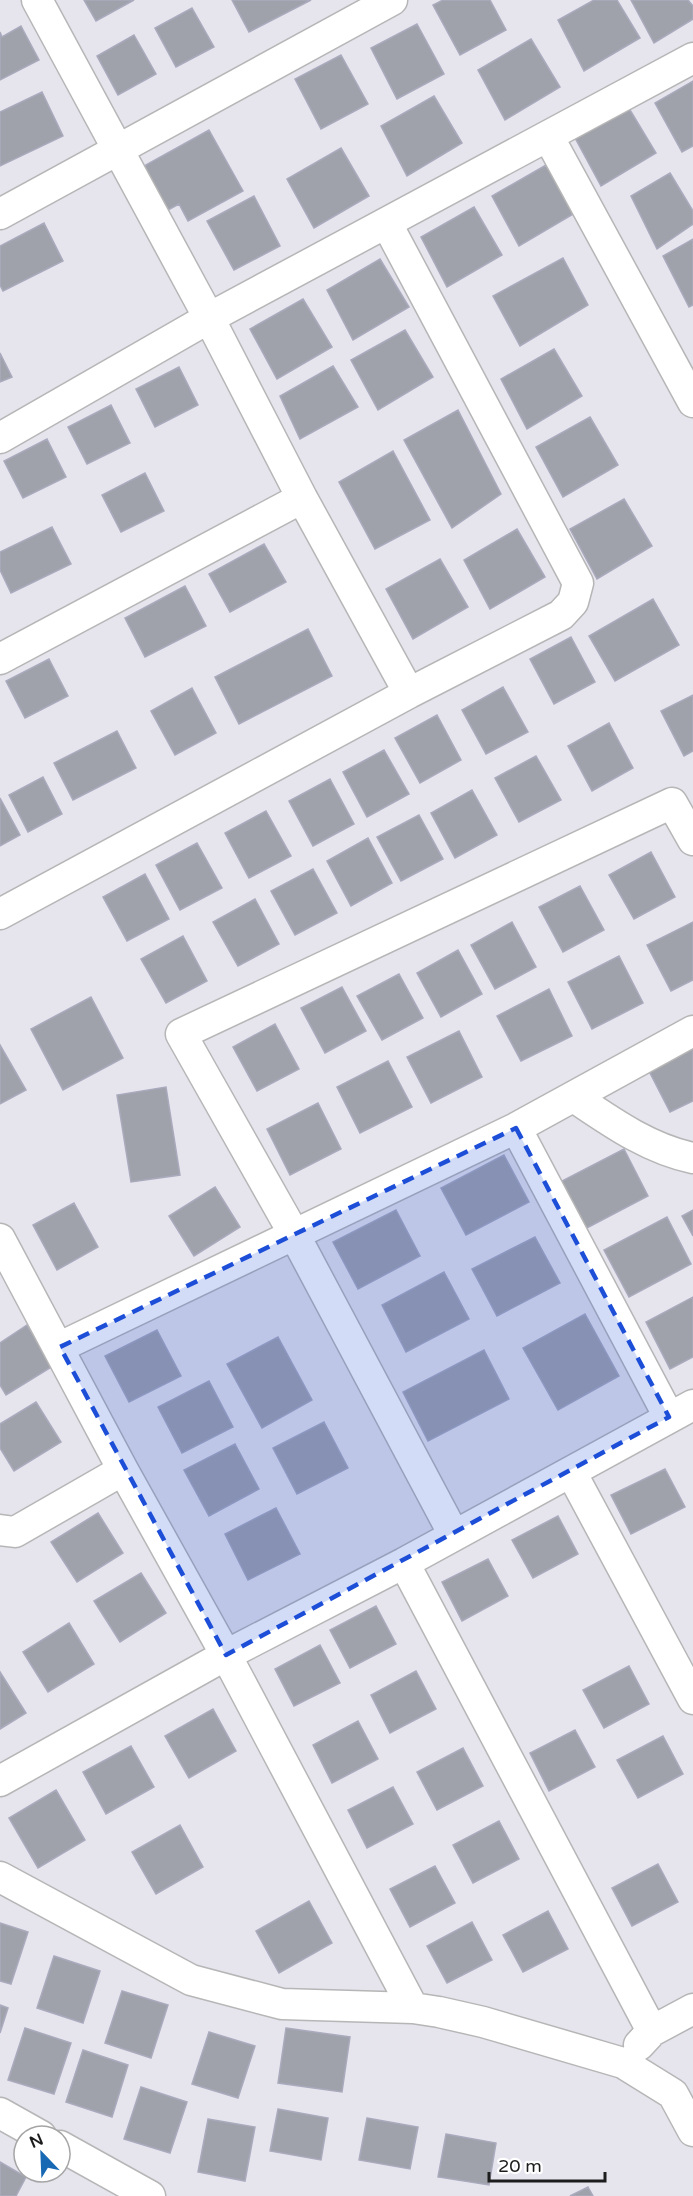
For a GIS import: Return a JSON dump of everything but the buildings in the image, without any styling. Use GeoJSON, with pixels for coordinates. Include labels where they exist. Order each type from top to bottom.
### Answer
{"type":"FeatureCollection","features":[{"type":"Feature","properties":{"kind":"street"},"geometry":{"type":"LineString","coordinates":[[38,0],[117,151],[209,318],[302,498],[409,693]]}},
{"type":"Feature","properties":{"kind":"street"},"geometry":{"type":"LineString","coordinates":[[0,214],[392,0]]}},
{"type":"Feature","properties":{"kind":"street"},"geometry":{"type":"LineString","coordinates":[[0,438],[209,318],[693,58]]}},
{"type":"Feature","properties":{"kind":"street"},"geometry":{"type":"LineString","coordinates":[[548,136],[693,402]]}},
{"type":"Feature","properties":{"kind":"street"},"geometry":{"type":"LineString","coordinates":[[0,914],[409,693],[561,615],[573,602],[578,583],[387,224]]}},
{"type":"Feature","properties":{"kind":"street"},"geometry":{"type":"LineString","coordinates":[[0,659],[302,498]]}},
{"type":"Feature","properties":{"kind":"street"},"geometry":{"type":"LineString","coordinates":[[454,1535],[294,1234],[181,1034],[672,803],[693,840]]}},
{"type":"Feature","properties":{"kind":"street"},"geometry":{"type":"LineString","coordinates":[[60,1347],[516,1128],[693,1031]]}},
{"type":"Feature","properties":{"kind":"street"},"geometry":{"type":"LineString","coordinates":[[574,1097],[622,1129],[671,1154],[693,1158]]}},
{"type":"Feature","properties":{"kind":"street"},"geometry":{"type":"LineString","coordinates":[[0,1781],[226,1654],[404,1563],[681,1411],[516,1128]]}},
{"type":"Feature","properties":{"kind":"street"},"geometry":{"type":"LineString","coordinates":[[0,1239],[60,1347],[123,1470],[226,1654],[413,2008]]}},
{"type":"Feature","properties":{"kind":"street"},"geometry":{"type":"LineString","coordinates":[[0,1530],[15,1532],[123,1470]]}},
{"type":"Feature","properties":{"kind":"street"},"geometry":{"type":"LineString","coordinates":[[571,1472],[693,1699]]}},
{"type":"Feature","properties":{"kind":"street"},"geometry":{"type":"LineString","coordinates":[[404,1563],[652,2031]]}},
{"type":"Feature","properties":{"kind":"street"},"geometry":{"type":"LineString","coordinates":[[0,1877],[191,1980],[208,1986],[282,2004],[413,2008],[483,2022],[623,2063],[673,2094],[693,2131]]}},
{"type":"Feature","properties":{"kind":"street"},"geometry":{"type":"LineString","coordinates":[[623,2063],[652,2031],[693,2009]]}},
{"type":"Feature","properties":{"kind":"street"},"geometry":{"type":"LineString","coordinates":[[0,2113],[20,2124]]}},
{"type":"Feature","properties":{"kind":"street"},"geometry":{"type":"LineString","coordinates":[[72,2153],[150,2196]]}},
{"type":"Feature","properties":{"kind":"highlighted area"},"geometry":{"type":"Polygon","coordinates":[[[516,1128],[669,1417],[226,1655],[60,1347],[516,1128]]]}}]}
